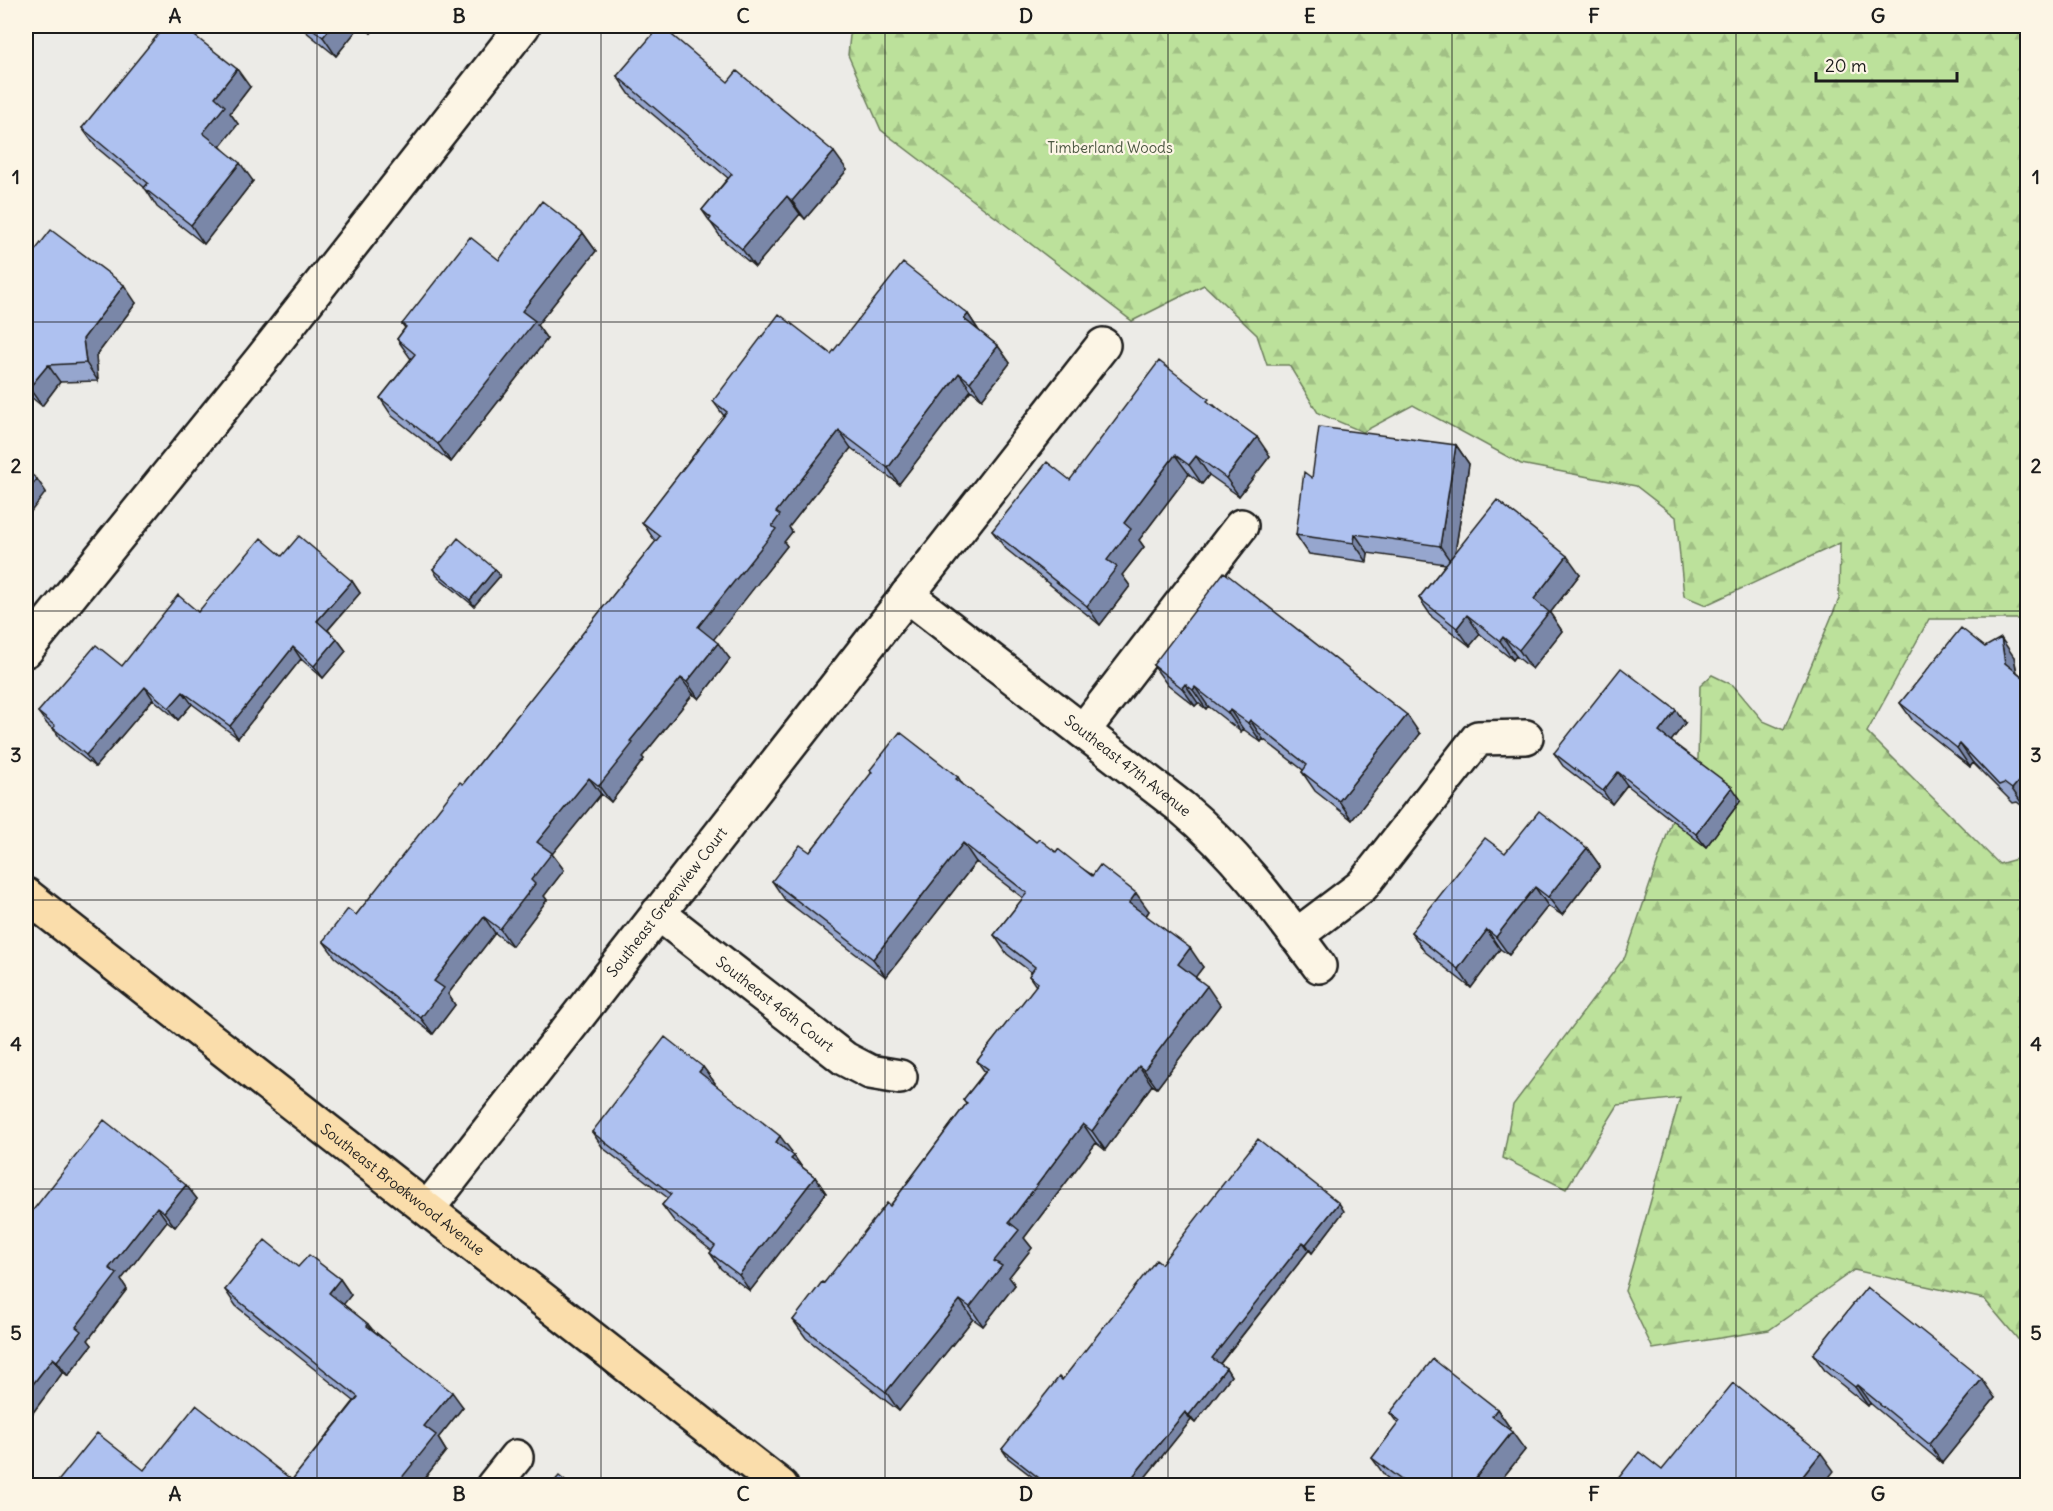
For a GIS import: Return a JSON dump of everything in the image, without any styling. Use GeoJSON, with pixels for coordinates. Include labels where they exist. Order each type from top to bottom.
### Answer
{"type":"FeatureCollection","features":[{"type":"Feature","properties":{"kind":"main road","name":"Southeast Brookwood Avenue"},"geometry":{"type":"LineString","coordinates":[[26,895],[781,1485]]}},
{"type":"Feature","properties":{"kind":"street"},"geometry":{"type":"LineString","coordinates":[[26,650],[268,351],[523,26]]}},
{"type":"Feature","properties":{"kind":"street","name":"Southeast Greenview Court"},"geometry":{"type":"LineString","coordinates":[[428,1208],[1103,345]]}},
{"type":"Feature","properties":{"kind":"street"},"geometry":{"type":"LineString","coordinates":[[1083,731],[1242,526]]}},
{"type":"Feature","properties":{"kind":"street","name":"Southeast 47th Avenue"},"geometry":{"type":"LineString","coordinates":[[907,595],[1208,830],[1262,889],[1319,966]]}},
{"type":"Feature","properties":{"kind":"street"},"geometry":{"type":"LineString","coordinates":[[1296,936],[1362,886],[1478,738],[1526,737]]}},
{"type":"Feature","properties":{"kind":"street","name":"Southeast 46th Court"},"geometry":{"type":"LineString","coordinates":[[658,913],[845,1059],[870,1072],[900,1077]]}},
{"type":"Feature","properties":{"kind":"street"},"geometry":{"type":"LineString","coordinates":[[493,1485],[516,1457]]}},
{"type":"Feature","properties":{"kind":"green space","name":"Timberland Woods"},"geometry":{"type":"Polygon","coordinates":[[[851,26],[2027,26],[2027,619],[1929,619],[1867,732],[1999,864],[2027,856],[2027,1350],[1984,1299],[1854,1270],[1769,1330],[1653,1349],[1625,1291],[1680,1098],[1618,1105],[1566,1189],[1503,1158],[1513,1105],[1625,957],[1672,820],[1672,802],[1698,759],[1700,686],[1712,675],[1733,685],[1763,721],[1784,730],[1839,599],[1840,543],[1706,605],[1684,596],[1676,517],[1636,486],[1521,464],[1413,405],[1363,432],[1318,413],[1289,365],[1267,365],[1257,335],[1204,285],[1132,321],[881,130],[848,55],[851,26]]]}},
{"type":"Feature","properties":{"kind":"building"},"geometry":{"type":"Polygon","coordinates":[[[165,26],[182,26],[237,69],[215,97],[225,106],[203,133],[240,163],[191,225],[144,188],[148,183],[82,128],[165,26]]]}},
{"type":"Feature","properties":{"kind":"building"},"geometry":{"type":"Polygon","coordinates":[[[309,26],[332,26],[323,37],[309,26]]]}},
{"type":"Feature","properties":{"kind":"building"},"geometry":{"type":"Polygon","coordinates":[[[660,26],[728,82],[737,71],[834,152],[792,201],[787,196],[742,249],[709,221],[711,218],[702,210],[732,174],[617,76],[660,26]]]}},
{"type":"Feature","properties":{"kind":"building"},"geometry":{"type":"Polygon","coordinates":[[[542,201],[583,233],[522,311],[535,321],[438,444],[380,398],[415,354],[397,339],[406,327],[402,324],[470,237],[499,260],[542,201]]]}},
{"type":"Feature","properties":{"kind":"building"},"geometry":{"type":"Polygon","coordinates":[[[51,230],[124,285],[83,339],[86,363],[48,365],[29,388],[26,385],[26,262],[51,230]]]}},
{"type":"Feature","properties":{"kind":"building"},"geometry":{"type":"Polygon","coordinates":[[[903,263],[968,314],[964,319],[998,346],[970,382],[959,373],[888,468],[839,431],[776,512],[780,515],[772,526],[776,529],[698,627],[718,643],[687,682],[681,678],[630,741],[633,743],[599,786],[589,778],[537,842],[552,853],[531,880],[535,884],[500,929],[484,917],[434,981],[444,988],[421,1018],[323,941],[348,909],[356,915],[460,782],[463,784],[660,536],[642,522],[727,412],[713,401],[779,314],[831,354],[903,263]]]}},
{"type":"Feature","properties":{"kind":"building"},"geometry":{"type":"Polygon","coordinates":[[[1159,361],[1209,399],[1207,401],[1257,437],[1226,478],[1196,456],[1189,465],[1175,455],[1124,523],[1131,529],[1107,560],[1117,567],[1087,606],[992,531],[1047,462],[1070,480],[1159,361]]]}},
{"type":"Feature","properties":{"kind":"building"},"geometry":{"type":"Polygon","coordinates":[[[1319,427],[1456,445],[1440,546],[1355,534],[1354,543],[1296,535],[1304,472],[1312,478],[1319,427]]]}},
{"type":"Feature","properties":{"kind":"building"},"geometry":{"type":"Polygon","coordinates":[[[26,470],[37,479],[26,493],[26,470]]]}},
{"type":"Feature","properties":{"kind":"building"},"geometry":{"type":"Polygon","coordinates":[[[1497,500],[1567,556],[1534,599],[1549,612],[1519,650],[1503,637],[1500,641],[1467,615],[1457,628],[1419,598],[1497,500]]]}},
{"type":"Feature","properties":{"kind":"building"},"geometry":{"type":"Polygon","coordinates":[[[299,536],[352,581],[317,621],[337,639],[314,666],[293,647],[230,726],[183,692],[169,708],[145,687],[86,755],[53,728],[55,726],[38,712],[96,645],[122,666],[178,595],[198,612],[261,538],[282,556],[299,536]]]}},
{"type":"Feature","properties":{"kind":"building"},"geometry":{"type":"Polygon","coordinates":[[[458,538],[495,569],[470,600],[433,569],[458,538]]]}},
{"type":"Feature","properties":{"kind":"building"},"geometry":{"type":"Polygon","coordinates":[[[1224,572],[1407,715],[1339,801],[1302,772],[1307,765],[1250,720],[1248,723],[1230,710],[1228,713],[1195,687],[1193,690],[1185,684],[1182,688],[1153,665],[1224,572]]]}},
{"type":"Feature","properties":{"kind":"building"},"geometry":{"type":"Polygon","coordinates":[[[1961,628],[1985,647],[2001,638],[2005,663],[2028,681],[2028,770],[2012,789],[2004,783],[1999,785],[1960,744],[1957,748],[1900,703],[1961,628]]]}},
{"type":"Feature","properties":{"kind":"building"},"geometry":{"type":"Polygon","coordinates":[[[1621,668],[1676,710],[1659,732],[1732,787],[1696,834],[1618,772],[1603,791],[1554,753],[1621,668]]]}},
{"type":"Feature","properties":{"kind":"building"},"geometry":{"type":"Polygon","coordinates":[[[900,732],[1036,842],[1039,839],[1056,852],[1058,849],[1092,876],[1100,865],[1136,893],[1129,903],[1190,948],[1178,964],[1207,986],[1144,1070],[1139,1066],[1092,1131],[1083,1124],[1009,1222],[1019,1230],[994,1261],[1002,1266],[970,1307],[960,1300],[886,1392],[793,1320],[887,1203],[890,1206],[967,1103],[963,1100],[988,1069],[977,1061],[1038,983],[1029,976],[1035,967],[994,935],[1027,893],[963,843],[873,959],[772,881],[800,845],[810,852],[900,732]]]}},
{"type":"Feature","properties":{"kind":"building"},"geometry":{"type":"Polygon","coordinates":[[[1539,811],[1587,848],[1548,897],[1535,887],[1496,937],[1487,930],[1458,969],[1411,932],[1485,838],[1505,853],[1539,811]]]}},
{"type":"Feature","properties":{"kind":"building"},"geometry":{"type":"Polygon","coordinates":[[[665,1037],[703,1067],[699,1072],[780,1136],[776,1142],[794,1156],[791,1159],[815,1177],[739,1275],[710,1253],[715,1246],[662,1205],[671,1194],[592,1132],[665,1037]]]}},
{"type":"Feature","properties":{"kind":"building"},"geometry":{"type":"Polygon","coordinates":[[[104,1120],[186,1185],[164,1212],[157,1207],[109,1268],[117,1274],[76,1327],[81,1331],[57,1361],[53,1358],[26,1393],[26,1219],[104,1120]]]}},
{"type":"Feature","properties":{"kind":"building"},"geometry":{"type":"Polygon","coordinates":[[[1258,1139],[1339,1203],[1306,1244],[1303,1242],[1212,1358],[1226,1368],[1189,1415],[1185,1412],[1126,1485],[1048,1485],[1002,1449],[1059,1377],[1062,1380],[1156,1260],[1161,1264],[1258,1139]]]}},
{"type":"Feature","properties":{"kind":"building"},"geometry":{"type":"Polygon","coordinates":[[[265,1240],[298,1267],[309,1255],[340,1279],[329,1293],[368,1324],[367,1326],[452,1392],[424,1426],[436,1435],[396,1485],[55,1485],[97,1433],[144,1470],[196,1405],[292,1480],[358,1397],[225,1290],[265,1240]]]}},
{"type":"Feature","properties":{"kind":"building"},"geometry":{"type":"Polygon","coordinates":[[[1867,1287],[1982,1379],[1929,1444],[1857,1385],[1855,1387],[1813,1354],[1867,1287]]]}},
{"type":"Feature","properties":{"kind":"building"},"geometry":{"type":"Polygon","coordinates":[[[1433,1359],[1497,1409],[1492,1416],[1512,1432],[1470,1485],[1408,1485],[1372,1458],[1400,1421],[1390,1413],[1433,1359]]]}},
{"type":"Feature","properties":{"kind":"building"},"geometry":{"type":"Polygon","coordinates":[[[1733,1383],[1821,1453],[1796,1485],[1613,1485],[1639,1452],[1662,1470],[1733,1383]]]}},
{"type":"Feature","properties":{"kind":"building"},"geometry":{"type":"Polygon","coordinates":[[[559,1476],[570,1485],[551,1485],[559,1476]]]}}]}
